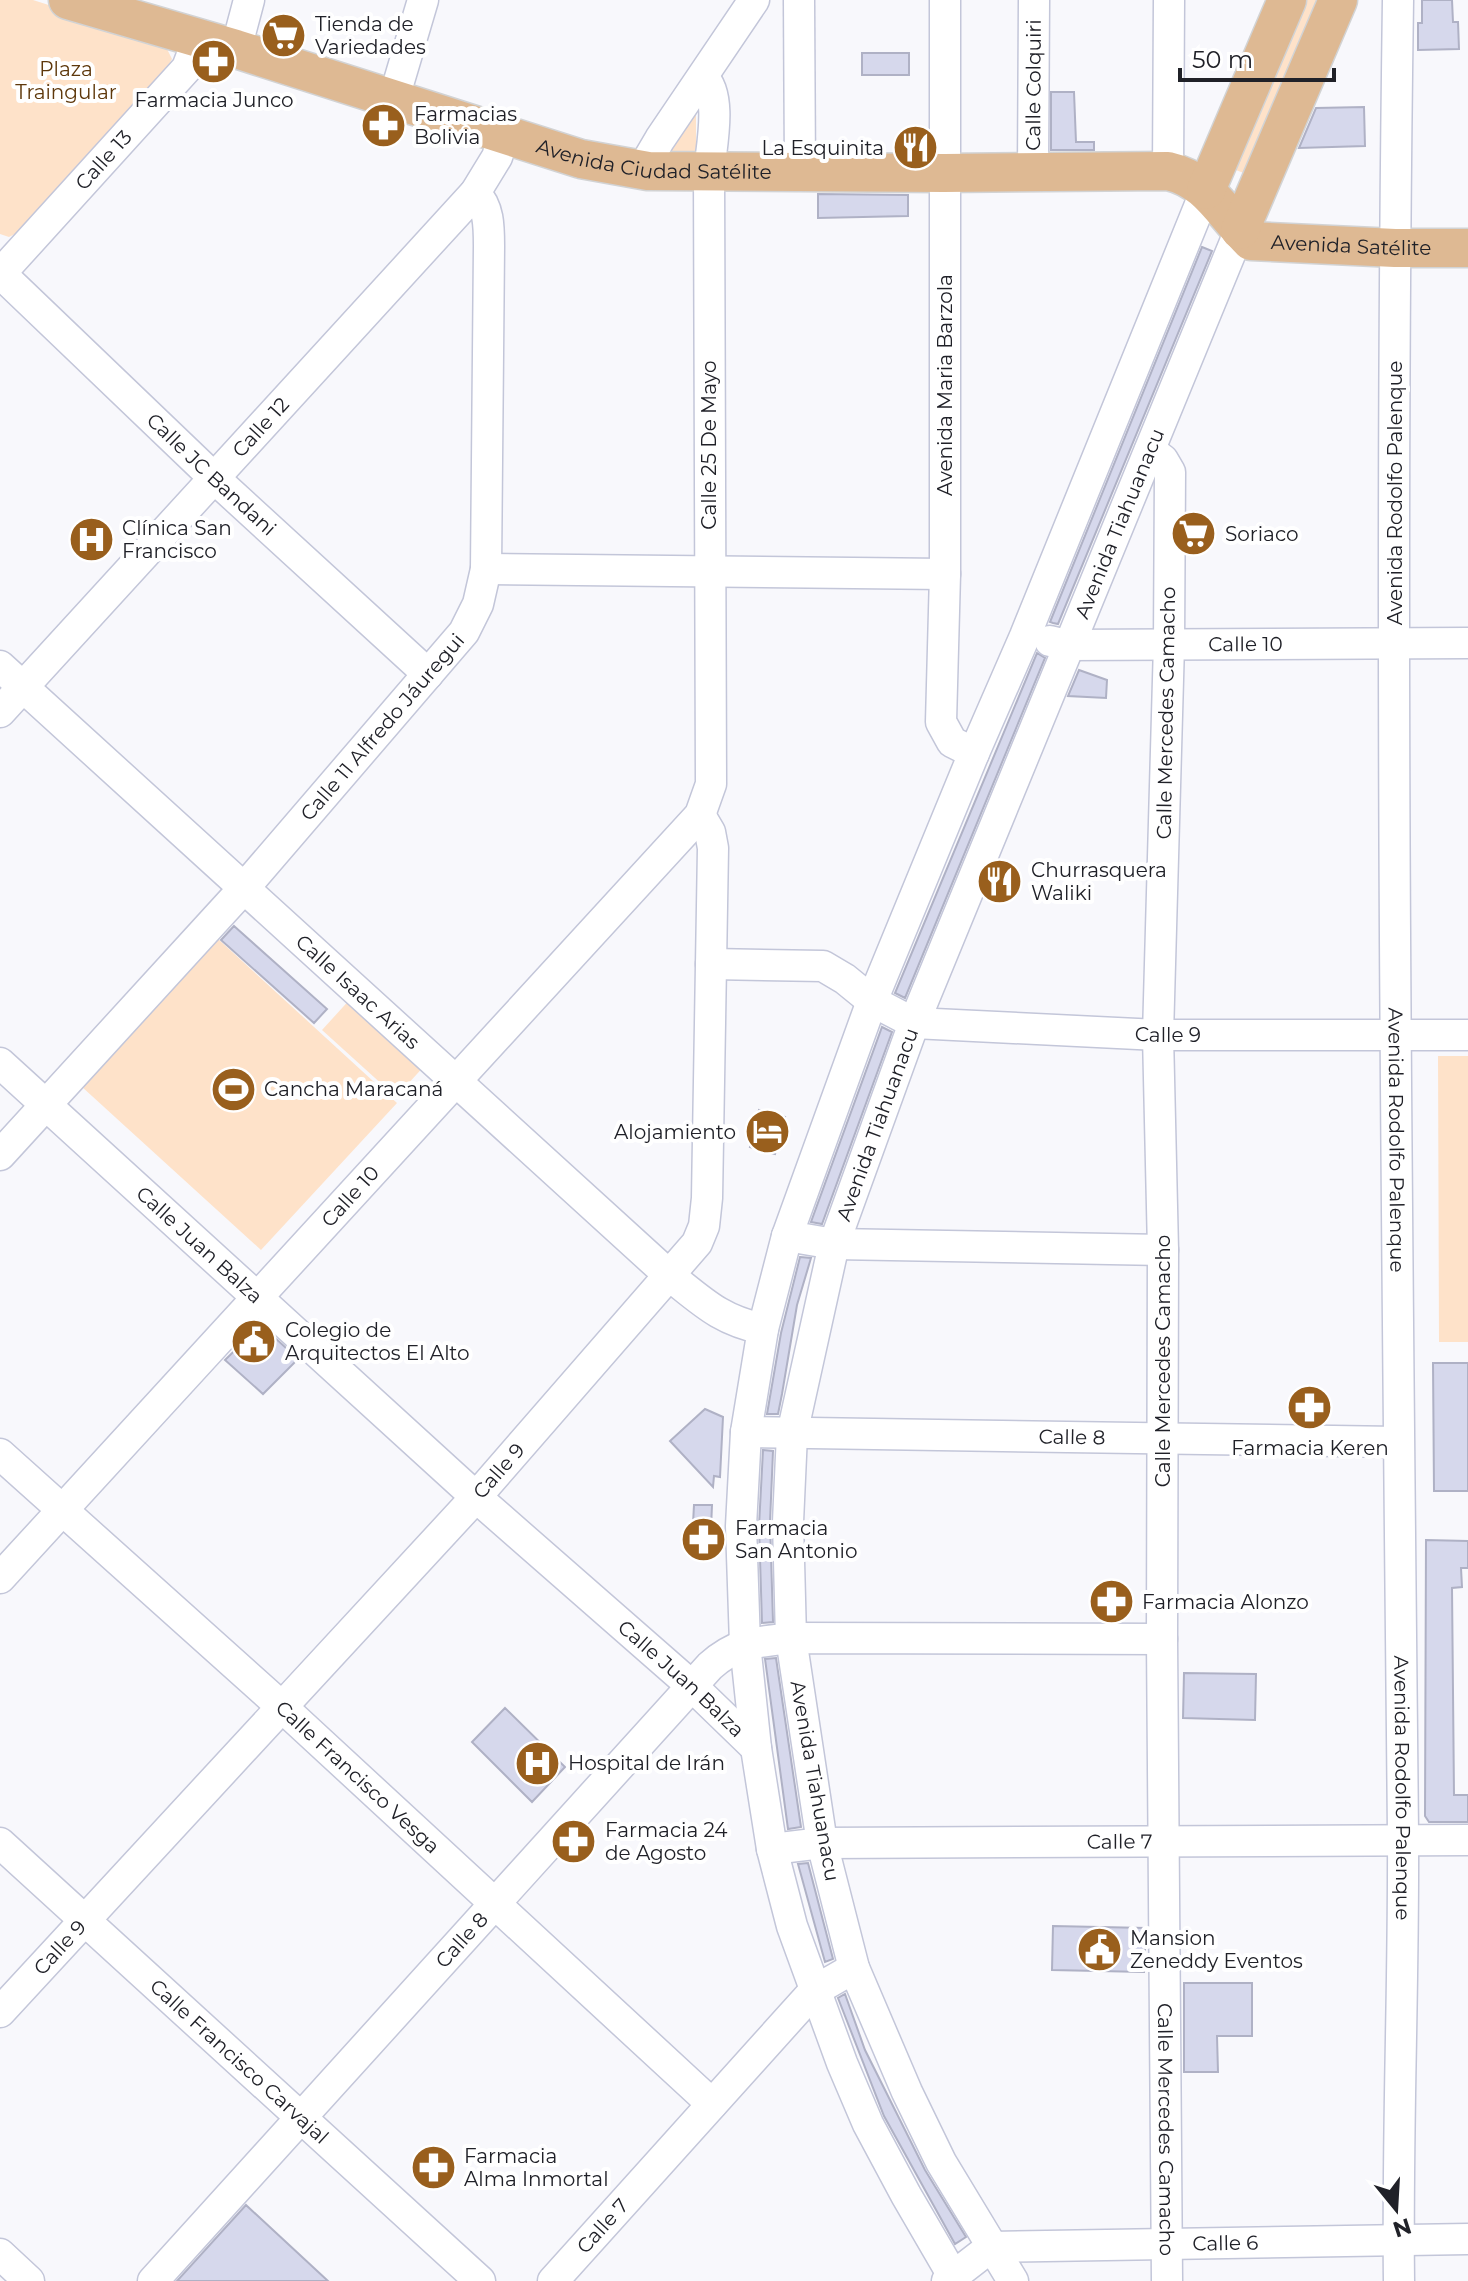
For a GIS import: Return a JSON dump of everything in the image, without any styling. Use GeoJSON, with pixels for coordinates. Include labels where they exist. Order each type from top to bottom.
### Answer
{"type":"FeatureCollection","features":[{"type":"Feature","properties":{"kind":"main road","name":"Avenida Ciudad Satélite"},"geometry":{"type":"LineString","coordinates":[[68,0],[236,49],[581,159],[648,171],[709,173],[1168,171],[1186,175],[1206,190],[1240,230]]}},
{"type":"Feature","properties":{"kind":"main road"},"geometry":{"type":"LineString","coordinates":[[1206,190],[1287,0]]}},
{"type":"Feature","properties":{"kind":"main road","name":"Avenida Tiahuanacu"},"geometry":{"type":"LineString","coordinates":[[1240,230],[1338,0]]}},
{"type":"Feature","properties":{"kind":"main road","name":"Avenida Satélite"},"geometry":{"type":"LineString","coordinates":[[1240,230],[1251,241],[1261,243],[1468,248]]}},
{"type":"Feature","properties":{"kind":"street"},"geometry":{"type":"LineString","coordinates":[[236,49],[249,0]]}},
{"type":"Feature","properties":{"kind":"street"},"geometry":{"type":"LineString","coordinates":[[394,98],[423,0]]}},
{"type":"Feature","properties":{"kind":"street"},"geometry":{"type":"LineString","coordinates":[[648,171],[650,156],[754,0]]}},
{"type":"Feature","properties":{"kind":"street"},"geometry":{"type":"LineString","coordinates":[[799,0],[800,173]]}},
{"type":"Feature","properties":{"kind":"street","name":"Avenida Maria Barzola"},"geometry":{"type":"LineString","coordinates":[[945,0],[945,574],[941,722],[952,742],[974,753]]}},
{"type":"Feature","properties":{"kind":"street","name":"Calle Colquiri"},"geometry":{"type":"LineString","coordinates":[[1033,171],[1034,0]]}},
{"type":"Feature","properties":{"kind":"street"},"geometry":{"type":"LineString","coordinates":[[1168,171],[1169,0]]}},
{"type":"Feature","properties":{"kind":"street","name":"Avenida Rodolfo Palenque"},"geometry":{"type":"LineString","coordinates":[[1398,0],[1395,248],[1397,1442],[1403,1841],[1399,2281]]}},
{"type":"Feature","properties":{"kind":"street","name":"Calle 13"},"geometry":{"type":"LineString","coordinates":[[0,273],[187,68],[198,39]]}},
{"type":"Feature","properties":{"kind":"street","name":"Calle 25 De Mayo"},"geometry":{"type":"LineString","coordinates":[[700,815],[711,784],[709,173],[715,97],[711,84],[703,77]]}},
{"type":"Feature","properties":{"kind":"street","name":"Calle 12"},"geometry":{"type":"LineString","coordinates":[[0,712],[11,676],[213,477],[475,193],[497,157],[505,133]]}},
{"type":"Feature","properties":{"kind":"street"},"geometry":{"type":"LineString","coordinates":[[991,2247],[952,2279],[868,2124],[814,1991],[792,1926],[772,1849],[756,1748],[745,1644],[741,1526],[746,1432],[763,1329],[787,1236],[872,1001],[1025,636],[1206,190]]}},
{"type":"Feature","properties":{"kind":"street","name":"Calle 11 Alfredo Jáuregui"},"geometry":{"type":"LineString","coordinates":[[0,1155],[245,887],[464,632],[478,604],[486,569],[489,235],[483,201],[475,193]]}},
{"type":"Feature","properties":{"kind":"street","name":"Avenida Tiahuanacu"},"geometry":{"type":"LineString","coordinates":[[1013,2281],[941,2162],[854,1968],[822,1843],[791,1638],[788,1522],[792,1434],[834,1244],[914,1023],[1240,230]]}},
{"type":"Feature","properties":{"kind":"street","name":"Calle JC Bandani"},"geometry":{"type":"LineString","coordinates":[[0,273],[213,477],[428,674]]}},
{"type":"Feature","properties":{"kind":"street","name":"Calle Mercedes Camacho"},"geometry":{"type":"LineString","coordinates":[[1150,450],[1163,460],[1170,472],[1169,644],[1158,1035],[1163,1250],[1162,1639],[1167,2281]]}},
{"type":"Feature","properties":{"kind":"street"},"geometry":{"type":"LineString","coordinates":[[486,569],[945,574]]}},
{"type":"Feature","properties":{"kind":"street","name":"Calle 10"},"geometry":{"type":"LineString","coordinates":[[1025,636],[1067,645],[1468,643]]}},
{"type":"Feature","properties":{"kind":"street","name":"Calle Isaac Arias"},"geometry":{"type":"LineString","coordinates":[[11,676],[670,1276],[720,1315],[737,1324],[763,1329]]}},
{"type":"Feature","properties":{"kind":"street","name":"Calle 10"},"geometry":{"type":"LineString","coordinates":[[0,1578],[700,815]]}},
{"type":"Feature","properties":{"kind":"street","name":"Calle 9"},"geometry":{"type":"LineString","coordinates":[[0,2012],[476,1497],[697,1243],[706,1212],[713,848],[710,832],[700,815]]}},
{"type":"Feature","properties":{"kind":"street","name":"Calle 9"},"geometry":{"type":"LineString","coordinates":[[711,964],[823,966],[872,1001],[914,1023],[1158,1035],[1468,1035]]}},
{"type":"Feature","properties":{"kind":"street","name":"Calle Juan Balza"},"geometry":{"type":"LineString","coordinates":[[0,1063],[476,1497],[693,1687],[756,1748]]}},
{"type":"Feature","properties":{"kind":"street"},"geometry":{"type":"LineString","coordinates":[[787,1236],[834,1244],[1163,1250]]}},
{"type":"Feature","properties":{"kind":"street","name":"Calle 8"},"geometry":{"type":"LineString","coordinates":[[746,1432],[1397,1442]]}},
{"type":"Feature","properties":{"kind":"street","name":"Calle Francisco Vesga"},"geometry":{"type":"LineString","coordinates":[[0,1454],[282,1707],[712,2104]]}},
{"type":"Feature","properties":{"kind":"street","name":"Calle 8"},"geometry":{"type":"LineString","coordinates":[[153,2281],[728,1651],[745,1644],[791,1638],[1162,1639]]}},
{"type":"Feature","properties":{"kind":"street","name":"Calle 7"},"geometry":{"type":"LineString","coordinates":[[772,1849],[822,1843],[1468,1840]]}},
{"type":"Feature","properties":{"kind":"street","name":"Calle Francisco Carvajal"},"geometry":{"type":"LineString","coordinates":[[0,1843],[480,2281]]}},
{"type":"Feature","properties":{"kind":"street","name":"Calle 7"},"geometry":{"type":"LineString","coordinates":[[553,2281],[814,1991],[854,1968]]}},
{"type":"Feature","properties":{"kind":"street","name":"Calle 6"},"geometry":{"type":"LineString","coordinates":[[991,2247],[1468,2239]]}},
{"type":"Feature","properties":{"kind":"street"},"geometry":{"type":"LineString","coordinates":[[0,2254],[29,2281]]}},
{"type":"Feature","properties":{"kind":"green space","name":"Plaza Traingular"},"geometry":{"type":"Polygon","coordinates":[[[0,0],[33,0],[159,40],[172,59],[165,71],[9,237],[0,234],[0,0]]]}},
{"type":"Feature","properties":{"kind":"green space"},"geometry":{"type":"Polygon","coordinates":[[[1302,0],[1325,0],[1251,176],[1231,168],[1302,0]]]}},
{"type":"Feature","properties":{"kind":"green space"},"geometry":{"type":"Polygon","coordinates":[[[696,110],[696,158],[662,155],[696,110]]]}},
{"type":"Feature","properties":{"kind":"green space","name":"Cancha Maracaná"},"geometry":{"type":"Polygon","coordinates":[[[206,928],[397,1103],[261,1250],[70,1076],[206,928]]]}},
{"type":"Feature","properties":{"kind":"green space"},"geometry":{"type":"Polygon","coordinates":[[[353,996],[427,1063],[396,1097],[322,1030],[353,996]]]}},
{"type":"Feature","properties":{"kind":"green space"},"geometry":{"type":"Polygon","coordinates":[[[1438,1056],[1468,1056],[1468,1342],[1439,1342],[1438,1056]]]}},
{"type":"Feature","properties":{"kind":"building"},"geometry":{"type":"Polygon","coordinates":[[[1422,0],[1452,0],[1453,22],[1458,22],[1459,49],[1418,50],[1422,0]]]}},
{"type":"Feature","properties":{"kind":"building"},"geometry":{"type":"Polygon","coordinates":[[[862,53],[909,53],[909,75],[862,75],[862,53]]]}},
{"type":"Feature","properties":{"kind":"building"},"geometry":{"type":"Polygon","coordinates":[[[1051,92],[1074,92],[1076,142],[1094,142],[1094,150],[1051,150],[1051,92]]]}},
{"type":"Feature","properties":{"kind":"building"},"geometry":{"type":"Polygon","coordinates":[[[1364,107],[1365,146],[1299,148],[1316,108],[1364,107]]]}},
{"type":"Feature","properties":{"kind":"building"},"geometry":{"type":"Polygon","coordinates":[[[818,194],[908,195],[908,216],[818,218],[818,194]]]}},
{"type":"Feature","properties":{"kind":"building"},"geometry":{"type":"Polygon","coordinates":[[[1202,247],[1212,251],[1058,624],[1050,622],[1202,247]]]}},
{"type":"Feature","properties":{"kind":"building"},"geometry":{"type":"Polygon","coordinates":[[[1037,653],[1045,658],[905,998],[895,993],[1037,653]]]}},
{"type":"Feature","properties":{"kind":"building"},"geometry":{"type":"Polygon","coordinates":[[[1079,670],[1107,680],[1106,698],[1068,696],[1079,670]]]}},
{"type":"Feature","properties":{"kind":"building"},"geometry":{"type":"Polygon","coordinates":[[[234,926],[327,1009],[314,1023],[221,940],[234,926]]]}},
{"type":"Feature","properties":{"kind":"building"},"geometry":{"type":"Polygon","coordinates":[[[882,1027],[892,1032],[822,1224],[811,1222],[882,1027]]]}},
{"type":"Feature","properties":{"kind":"building","name":"Alojamiento"},"geometry":{"type":"Polygon","coordinates":[[[759,1110],[785,1117],[775,1154],[750,1147],[759,1110]]]}},
{"type":"Feature","properties":{"kind":"building"},"geometry":{"type":"Polygon","coordinates":[[[800,1257],[811,1258],[797,1305],[778,1414],[767,1414],[781,1333],[800,1257]]]}},
{"type":"Feature","properties":{"kind":"building","name":"Colegio de Arquitectos El Alto"},"geometry":{"type":"Polygon","coordinates":[[[261,1325],[298,1359],[263,1394],[225,1360],[261,1325]]]}},
{"type":"Feature","properties":{"kind":"building"},"geometry":{"type":"Polygon","coordinates":[[[1433,1363],[1468,1363],[1468,1491],[1434,1491],[1433,1363]]]}},
{"type":"Feature","properties":{"kind":"building"},"geometry":{"type":"Polygon","coordinates":[[[705,1409],[723,1417],[720,1477],[714,1476],[713,1487],[670,1441],[705,1409]]]}},
{"type":"Feature","properties":{"kind":"building"},"geometry":{"type":"Polygon","coordinates":[[[763,1450],[773,1451],[770,1522],[773,1622],[762,1623],[759,1526],[763,1450]]]}},
{"type":"Feature","properties":{"kind":"building"},"geometry":{"type":"Polygon","coordinates":[[[694,1505],[712,1505],[710,1552],[692,1543],[694,1505]]]}},
{"type":"Feature","properties":{"kind":"building"},"geometry":{"type":"Polygon","coordinates":[[[1426,1540],[1468,1541],[1468,1568],[1461,1568],[1462,1587],[1452,1588],[1454,1795],[1468,1795],[1468,1822],[1429,1822],[1425,1816],[1426,1540]]]}},
{"type":"Feature","properties":{"kind":"building"},"geometry":{"type":"Polygon","coordinates":[[[776,1658],[801,1827],[788,1829],[765,1659],[776,1658]]]}},
{"type":"Feature","properties":{"kind":"building"},"geometry":{"type":"Polygon","coordinates":[[[1184,1673],[1256,1674],[1255,1720],[1183,1718],[1184,1673]]]}},
{"type":"Feature","properties":{"kind":"building"},"geometry":{"type":"Polygon","coordinates":[[[505,1708],[565,1767],[532,1802],[472,1742],[505,1708]]]}},
{"type":"Feature","properties":{"kind":"building"},"geometry":{"type":"Polygon","coordinates":[[[808,1863],[833,1959],[825,1962],[798,1864],[808,1863]]]}},
{"type":"Feature","properties":{"kind":"building","name":"Mansion Zeneddy Eventos"},"geometry":{"type":"Polygon","coordinates":[[[1053,1926],[1146,1928],[1144,1972],[1052,1970],[1053,1926]]]}},
{"type":"Feature","properties":{"kind":"building"},"geometry":{"type":"Polygon","coordinates":[[[1184,1983],[1252,1983],[1252,2036],[1217,2036],[1218,2072],[1184,2072],[1184,1983]]]}},
{"type":"Feature","properties":{"kind":"building"},"geometry":{"type":"Polygon","coordinates":[[[845,1994],[865,2050],[925,2170],[966,2237],[955,2244],[884,2116],[838,1998],[845,1994]]]}},
{"type":"Feature","properties":{"kind":"building"},"geometry":{"type":"Polygon","coordinates":[[[246,2205],[328,2281],[177,2281],[246,2205]]]}},
{"type":"Feature","properties":{"kind":"place","name":"Tienda de Variedades"},"geometry":{"type":"Point","coordinates":[284,36]}},
{"type":"Feature","properties":{"kind":"place","name":"Farmacia Junco"},"geometry":{"type":"Point","coordinates":[214,61]}},
{"type":"Feature","properties":{"kind":"place","name":"Farmacias Bolivia"},"geometry":{"type":"Point","coordinates":[383,125]}},
{"type":"Feature","properties":{"kind":"place","name":"La Esquinita"},"geometry":{"type":"Point","coordinates":[915,148]}},
{"type":"Feature","properties":{"kind":"place","name":"Soriaco"},"geometry":{"type":"Point","coordinates":[1194,534]}},
{"type":"Feature","properties":{"kind":"place","name":"Clínica San Francisco"},"geometry":{"type":"Point","coordinates":[91,540]}},
{"type":"Feature","properties":{"kind":"place","name":"Churrasquera Waliki"},"geometry":{"type":"Point","coordinates":[1000,882]}},
{"type":"Feature","properties":{"kind":"place","name":"Cancha Maracaná"},"geometry":{"type":"Point","coordinates":[233,1089]}},
{"type":"Feature","properties":{"kind":"place","name":"Alojamiento"},"geometry":{"type":"Point","coordinates":[767,1132]}},
{"type":"Feature","properties":{"kind":"place","name":"Colegio de Arquitectos El Alto"},"geometry":{"type":"Point","coordinates":[254,1342]}},
{"type":"Feature","properties":{"kind":"place","name":"Farmacia Keren"},"geometry":{"type":"Point","coordinates":[1310,1408]}},
{"type":"Feature","properties":{"kind":"place","name":"Farmacia San Antonio"},"geometry":{"type":"Point","coordinates":[704,1539]}},
{"type":"Feature","properties":{"kind":"place","name":"Farmacia Alonzo"},"geometry":{"type":"Point","coordinates":[1111,1602]}},
{"type":"Feature","properties":{"kind":"place","name":"Hospital de Irán"},"geometry":{"type":"Point","coordinates":[537,1763]}},
{"type":"Feature","properties":{"kind":"place","name":"Farmacia 24 de Agosto"},"geometry":{"type":"Point","coordinates":[574,1842]}},
{"type":"Feature","properties":{"kind":"place","name":"Mansion Zeneddy Eventos"},"geometry":{"type":"Point","coordinates":[1099,1949]}},
{"type":"Feature","properties":{"kind":"place","name":"Farmacia Alma Inmortal"},"geometry":{"type":"Point","coordinates":[433,2167]}}]}
